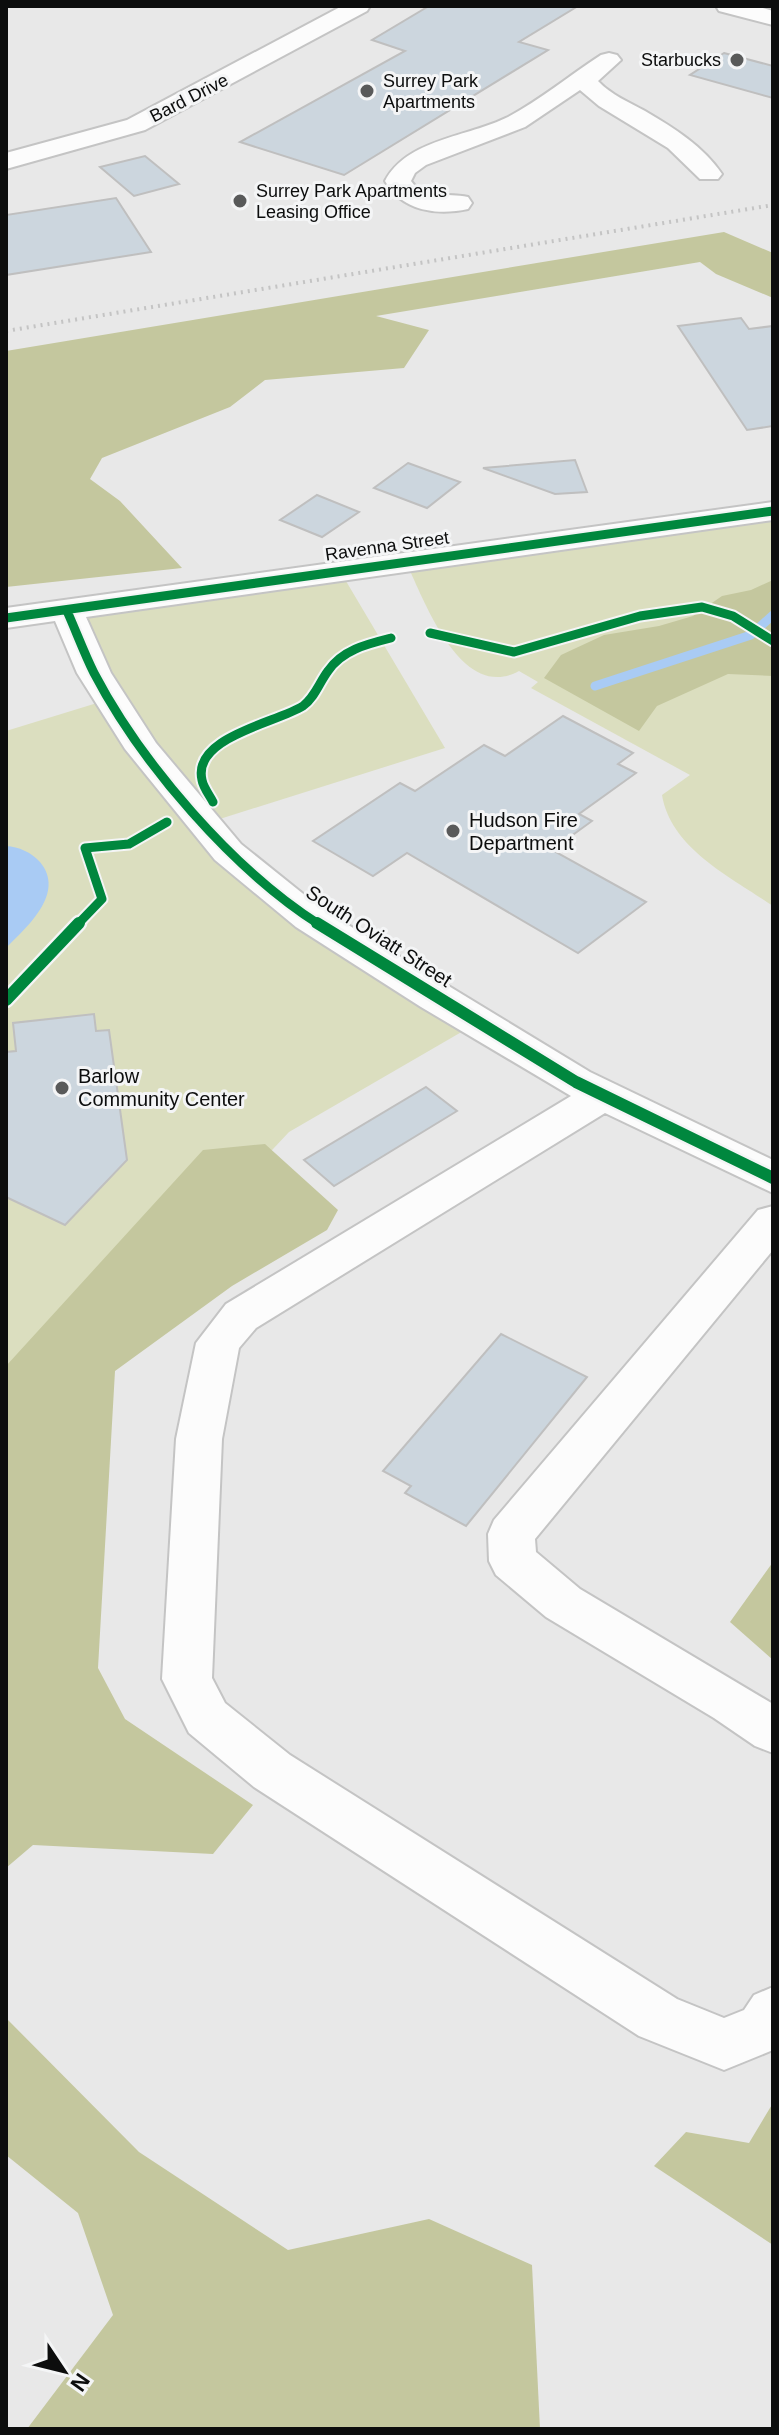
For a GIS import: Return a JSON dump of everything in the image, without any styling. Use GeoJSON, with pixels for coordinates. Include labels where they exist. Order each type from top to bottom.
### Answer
{"type":"FeatureCollection","features":[{"type":"Feature","properties":{"kind":"main road"},"geometry":{"type":"LineString","coordinates":[[728,6],[773,18]]}},
{"type":"Feature","properties":{"kind":"street","name":"Bard Drive"},"geometry":{"type":"LineString","coordinates":[[6,161],[136,125],[359,6]]}},
{"type":"Feature","properties":{"kind":"street"},"geometry":{"type":"LineString","coordinates":[[462,207],[417,160],[516,122],[609,60]]}},
{"type":"Feature","properties":{"kind":"street"},"geometry":{"type":"LineString","coordinates":[[584,77],[589,87],[684,148],[709,174]]}},
{"type":"Feature","properties":{"kind":"street"},"geometry":{"type":"LineString","coordinates":[[516,122],[628,112]]}},
{"type":"Feature","properties":{"kind":"street","name":"Ravenna Street"},"geometry":{"type":"LineString","coordinates":[[6,618],[773,511]]}},
{"type":"Feature","properties":{"kind":"street","name":"South Oviatt Street"},"geometry":{"type":"LineString","coordinates":[[67,611],[94,673],[142,749],[228,852],[309,918],[435,998],[604,1095],[773,1178]]}},
{"type":"Feature","properties":{"kind":"street"},"geometry":{"type":"LineString","coordinates":[[604,1095],[241,1316],[218,1343],[199,1439],[187,1679],[207,1718],[272,1771],[658,2018],[724,2044],[763,2028],[773,2013]]}},
{"type":"Feature","properties":{"kind":"street"},"geometry":{"type":"LineString","coordinates":[[773,1221],[511,1534],[513,1561],[563,1603],[732,1703],[773,1731]]}},
{"type":"Feature","properties":{"kind":"green space"},"geometry":{"type":"Polygon","coordinates":[[[724,232],[773,253],[773,298],[716,274],[700,262],[376,316],[429,330],[404,368],[265,380],[230,407],[102,458],[90,479],[120,501],[182,568],[6,587],[6,351],[724,232]]]}},
{"type":"Feature","properties":{"kind":"green space"},"geometry":{"type":"Polygon","coordinates":[[[773,511],[773,906],[705,860],[677,831],[662,795],[690,775],[531,688],[538,682],[519,671],[498,677],[479,673],[463,661],[434,622],[406,562],[773,511]]]}},
{"type":"Feature","properties":{"kind":"green space"},"geometry":{"type":"Polygon","coordinates":[[[340,571],[445,748],[204,824],[477,1023],[289,1132],[6,1433],[6,731],[110,699],[67,611],[340,571]]]}},
{"type":"Feature","properties":{"kind":"green space"},"geometry":{"type":"Polygon","coordinates":[[[773,580],[773,676],[728,674],[657,706],[639,731],[544,678],[561,655],[604,635],[659,626],[693,616],[722,596],[751,590],[773,580]]]}},
{"type":"Feature","properties":{"kind":"green space"},"geometry":{"type":"Polygon","coordinates":[[[265,1144],[338,1210],[327,1230],[232,1286],[115,1371],[98,1668],[125,1719],[253,1805],[213,1854],[33,1845],[6,1868],[6,1366],[203,1150],[265,1144]]]}},
{"type":"Feature","properties":{"kind":"green space"},"geometry":{"type":"Polygon","coordinates":[[[773,1562],[773,1660],[730,1622],[773,1562]]]}},
{"type":"Feature","properties":{"kind":"green space"},"geometry":{"type":"Polygon","coordinates":[[[6,2018],[139,2152],[288,2250],[429,2219],[532,2265],[540,2429],[27,2429],[113,2315],[78,2213],[6,2155],[6,2018]]]}},
{"type":"Feature","properties":{"kind":"green space"},"geometry":{"type":"Polygon","coordinates":[[[773,2103],[773,2245],[654,2166],[686,2132],[749,2143],[773,2103]]]}},
{"type":"Feature","properties":{"kind":"water"},"geometry":{"type":"Polygon","coordinates":[[[6,846],[36,858],[47,874],[49,886],[41,909],[6,948],[6,846]]]}},
{"type":"Feature","properties":{"kind":"building"},"geometry":{"type":"Polygon","coordinates":[[[429,6],[578,6],[519,42],[548,50],[344,175],[240,142],[405,51],[372,40],[429,6]]]}},
{"type":"Feature","properties":{"kind":"building"},"geometry":{"type":"Polygon","coordinates":[[[724,53],[773,66],[773,98],[690,75],[724,53]]]}},
{"type":"Feature","properties":{"kind":"building"},"geometry":{"type":"Polygon","coordinates":[[[145,156],[179,184],[134,196],[100,167],[145,156]]]}},
{"type":"Feature","properties":{"kind":"building"},"geometry":{"type":"Polygon","coordinates":[[[116,198],[151,252],[6,275],[6,215],[116,198]]]}},
{"type":"Feature","properties":{"kind":"building"},"geometry":{"type":"Polygon","coordinates":[[[741,318],[749,329],[773,326],[773,426],[747,430],[678,326],[741,318]]]}},
{"type":"Feature","properties":{"kind":"building"},"geometry":{"type":"Polygon","coordinates":[[[575,460],[587,492],[555,494],[483,468],[575,460]]]}},
{"type":"Feature","properties":{"kind":"building"},"geometry":{"type":"Polygon","coordinates":[[[408,463],[460,482],[427,508],[374,488],[408,463]]]}},
{"type":"Feature","properties":{"kind":"building"},"geometry":{"type":"Polygon","coordinates":[[[317,495],[359,512],[322,537],[280,520],[317,495]]]}},
{"type":"Feature","properties":{"kind":"building","name":"Hudson Fire Department"},"geometry":{"type":"Polygon","coordinates":[[[563,716],[633,753],[618,764],[636,773],[579,814],[592,821],[552,850],[646,902],[578,953],[407,853],[373,876],[313,841],[400,783],[415,791],[484,745],[505,756],[563,716]]]}},
{"type":"Feature","properties":{"kind":"building","name":"Barlow Community Center"},"geometry":{"type":"Polygon","coordinates":[[[94,1014],[96,1031],[109,1030],[127,1160],[65,1225],[6,1197],[6,1052],[16,1051],[13,1023],[94,1014]]]}},
{"type":"Feature","properties":{"kind":"building"},"geometry":{"type":"Polygon","coordinates":[[[426,1087],[457,1111],[334,1186],[304,1160],[426,1087]]]}},
{"type":"Feature","properties":{"kind":"building"},"geometry":{"type":"Polygon","coordinates":[[[501,1334],[587,1377],[466,1526],[405,1493],[411,1486],[383,1471],[501,1334]]]}},
{"type":"Feature","properties":{"kind":"waterway"},"geometry":{"type":"LineString","coordinates":[[595,686],[751,635],[773,615]]}},
{"type":"Feature","properties":{"kind":"railway"},"geometry":{"type":"LineString","coordinates":[[6,331],[773,205]]}},
{"type":"Feature","properties":{"kind":"cycle path"},"geometry":{"type":"LineString","coordinates":[[6,618],[773,511]]}},
{"type":"Feature","properties":{"kind":"cycle path"},"geometry":{"type":"LineString","coordinates":[[430,633],[514,652],[640,616],[702,607],[733,616],[773,641]]}},
{"type":"Feature","properties":{"kind":"cycle path"},"geometry":{"type":"LineString","coordinates":[[67,611],[94,673],[142,749],[228,852],[309,918],[576,1082],[773,1178]]}},
{"type":"Feature","properties":{"kind":"cycle path"},"geometry":{"type":"LineString","coordinates":[[213,802],[202,781],[202,764],[211,750],[227,739],[302,706],[340,658],[364,645],[391,638]]}},
{"type":"Feature","properties":{"kind":"cycle path"},"geometry":{"type":"LineString","coordinates":[[6,1000],[102,899],[85,848],[129,844],[147,837],[167,822]]}},
{"type":"Feature","properties":{"kind":"place","name":"Starbucks"},"geometry":{"type":"Point","coordinates":[737,60]}},
{"type":"Feature","properties":{"kind":"place","name":"Surrey Park Apartments"},"geometry":{"type":"Point","coordinates":[367,91]}},
{"type":"Feature","properties":{"kind":"place","name":"Surrey Park Apartments Leasing Office"},"geometry":{"type":"Point","coordinates":[240,201]}},
{"type":"Feature","properties":{"kind":"place","name":"Hudson Fire Department"},"geometry":{"type":"Point","coordinates":[453,831]}},
{"type":"Feature","properties":{"kind":"place","name":"Barlow Community Center"},"geometry":{"type":"Point","coordinates":[62,1088]}}]}
